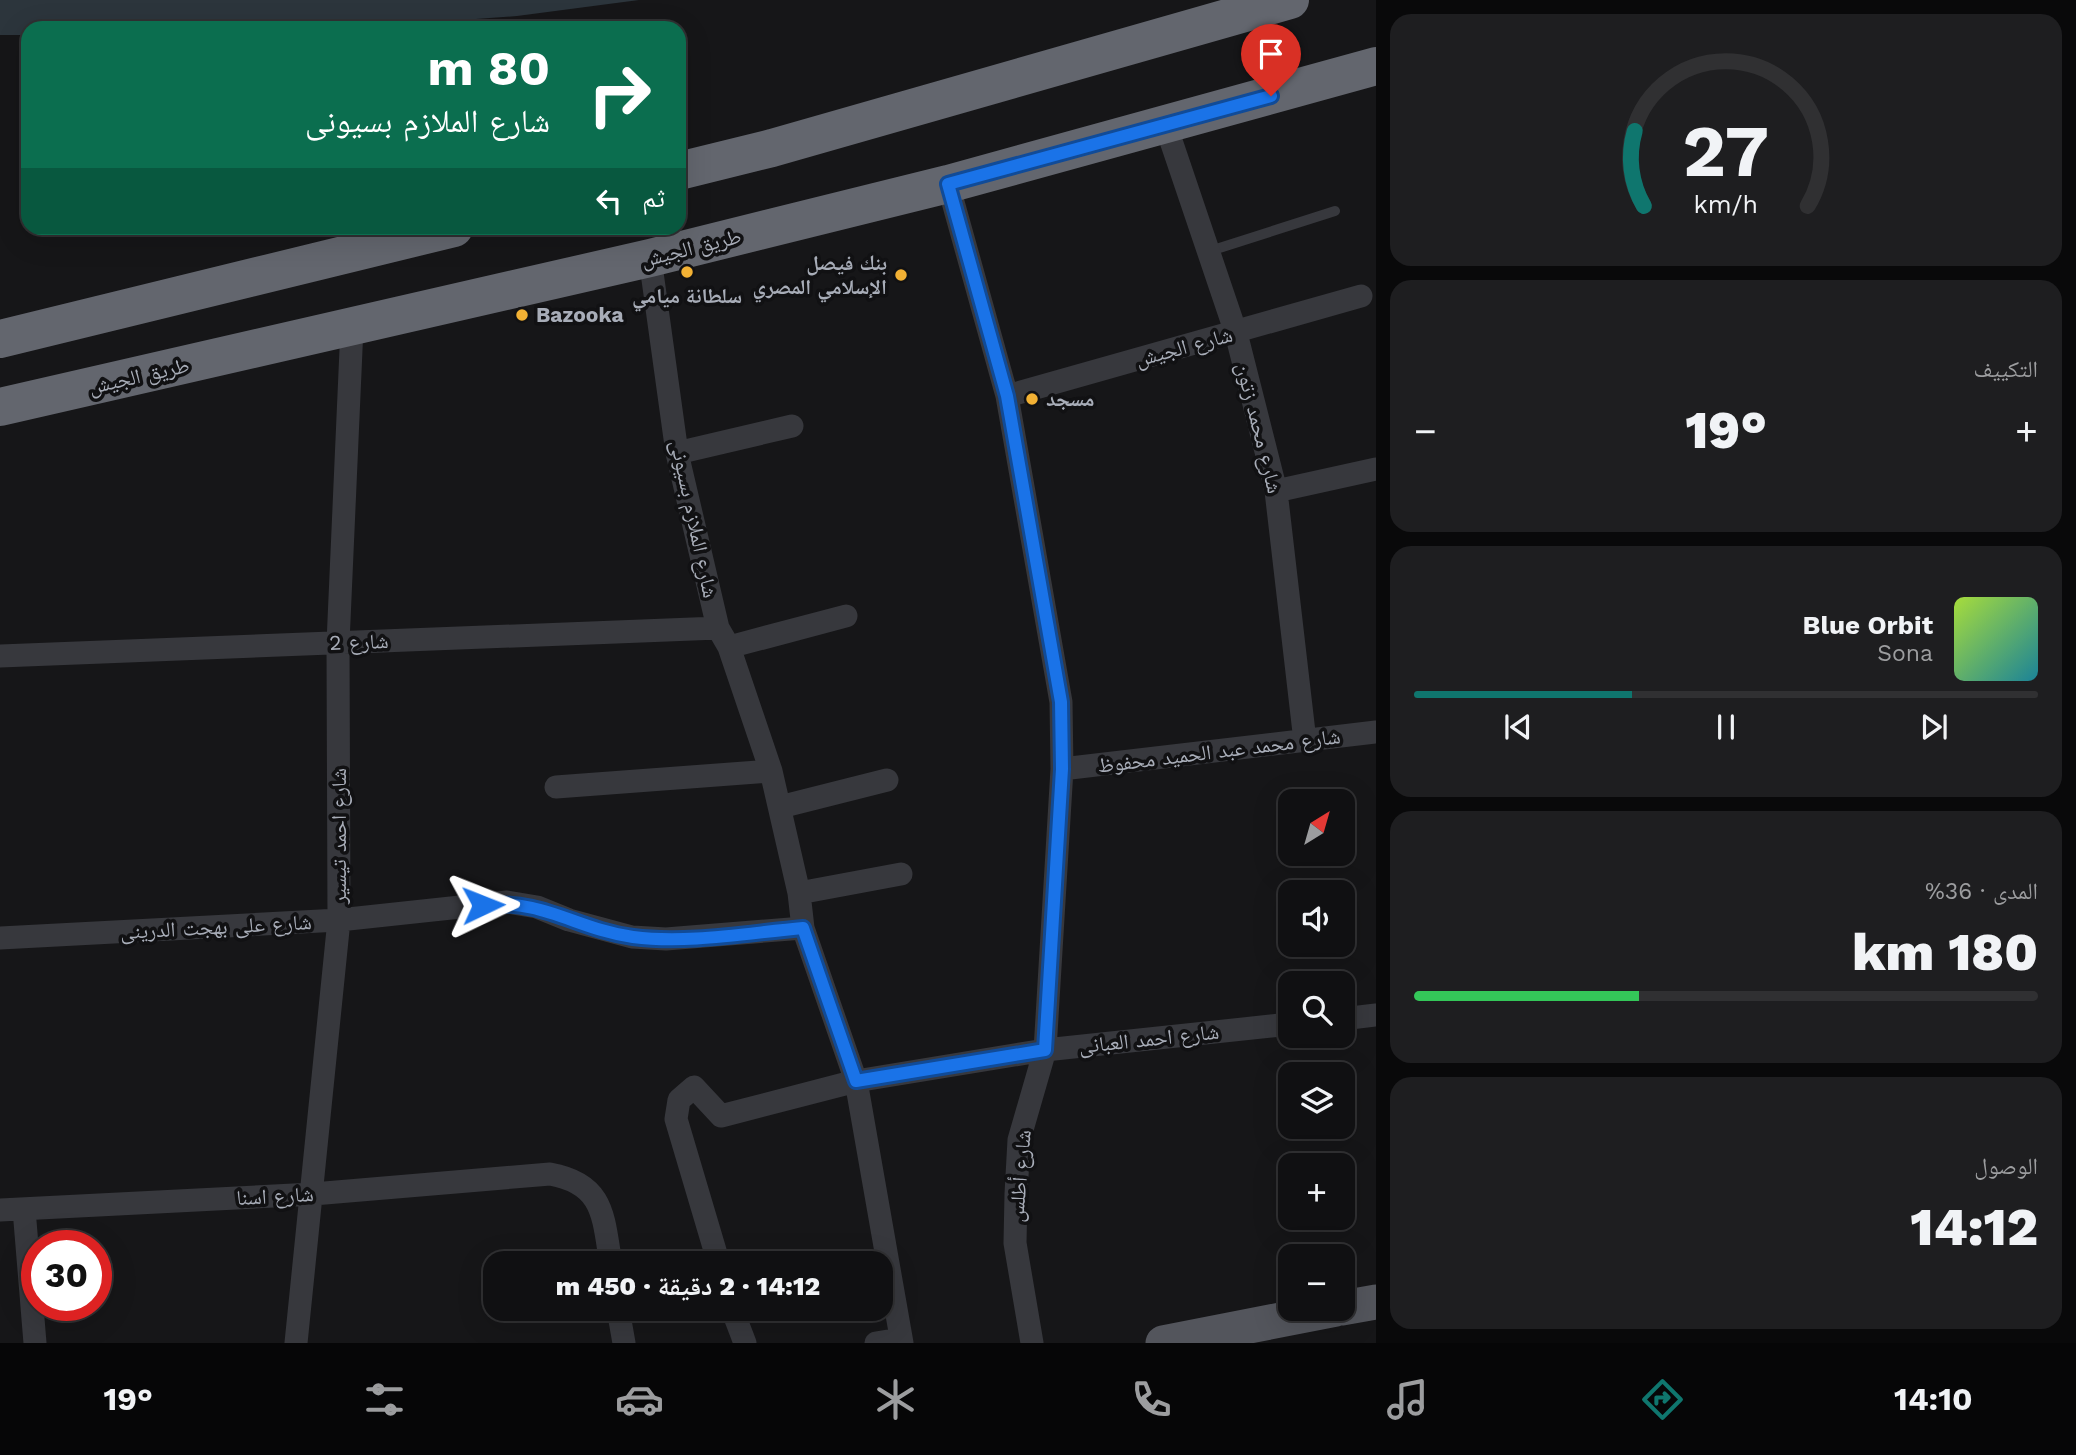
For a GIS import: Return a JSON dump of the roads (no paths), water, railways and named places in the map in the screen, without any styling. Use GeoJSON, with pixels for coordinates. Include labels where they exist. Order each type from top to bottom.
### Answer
{"type":"FeatureCollection","features":[{"type":"Feature","properties":{"kind":"highway"},"geometry":{"type":"LineString","coordinates":[[686,169],[772,148],[1290,0]]}},
{"type":"Feature","properties":{"kind":"highway","name":"طريق الجيش"},"geometry":{"type":"LineString","coordinates":[[0,407],[650,258],[948,184],[1376,66]]}},
{"type":"Feature","properties":{"kind":"highway"},"geometry":{"type":"LineString","coordinates":[[0,339],[424,235]]}},
{"type":"Feature","properties":{"kind":"main road"},"geometry":{"type":"LineString","coordinates":[[1355,1306],[1376,1302]]}},
{"type":"Feature","properties":{"kind":"main road"},"geometry":{"type":"LineString","coordinates":[[1164,1343],[1278,1320]]}},
{"type":"Feature","properties":{"kind":"street","name":"شارع محمد زتون"},"geometry":{"type":"LineString","coordinates":[[1166,126],[1236,333],[1276,491],[1305,741]]}},
{"type":"Feature","properties":{"kind":"street","name":"شارع أطلس"},"geometry":{"type":"LineString","coordinates":[[948,184],[1007,396],[1061,702],[1062,769],[1045,1050],[1019,1140],[1016,1194],[1015,1242],[1032,1343]]}},
{"type":"Feature","properties":{"kind":"street","name":"شارع الملازم بسيونى"},"geometry":{"type":"LineString","coordinates":[[650,258],[677,453],[724,638],[771,771],[799,893],[803,928],[856,1081],[901,1341]]}},
{"type":"Feature","properties":{"kind":"street","name":"شارع الجيش"},"geometry":{"type":"LineString","coordinates":[[1007,396],[1361,296]]}},
{"type":"Feature","properties":{"kind":"street","name":"شارع احمد تيسير"},"geometry":{"type":"LineString","coordinates":[[296,1343],[340,920],[338,643],[352,327]]}},
{"type":"Feature","properties":{"kind":"street"},"geometry":{"type":"LineString","coordinates":[[677,453],[792,426]]}},
{"type":"Feature","properties":{"kind":"street"},"geometry":{"type":"LineString","coordinates":[[1276,491],[1376,469]]}},
{"type":"Feature","properties":{"kind":"street","name":"شارع 2"},"geometry":{"type":"LineString","coordinates":[[0,656],[338,643],[724,638],[846,616]]}},
{"type":"Feature","properties":{"kind":"street","name":"شارع محمد عبد الحميد محفوظ"},"geometry":{"type":"LineString","coordinates":[[1062,769],[1376,732]]}},
{"type":"Feature","properties":{"kind":"street"},"geometry":{"type":"LineString","coordinates":[[556,787],[771,771]]}},
{"type":"Feature","properties":{"kind":"street"},"geometry":{"type":"LineString","coordinates":[[780,807],[887,780]]}},
{"type":"Feature","properties":{"kind":"street"},"geometry":{"type":"LineString","coordinates":[[799,893],[901,874]]}},
{"type":"Feature","properties":{"kind":"street","name":"شارع على بهجت الدرينى"},"geometry":{"type":"LineString","coordinates":[[0,938],[340,920],[507,902],[537,906],[592,927],[632,937],[666,939],[803,928]]}},
{"type":"Feature","properties":{"kind":"street"},"geometry":{"type":"LineString","coordinates":[[1355,1017],[1376,1015]]}},
{"type":"Feature","properties":{"kind":"street","name":"شارع احمد العبانى"},"geometry":{"type":"LineString","coordinates":[[715,1251],[676,1119],[678,1100],[694,1087],[721,1116],[856,1081],[1045,1050],[1278,1025]]}},
{"type":"Feature","properties":{"kind":"street","name":"شارع اسنا"},"geometry":{"type":"LineString","coordinates":[[0,1210],[313,1194],[550,1174],[574,1178],[592,1194],[602,1212],[609,1251]]}},
{"type":"Feature","properties":{"kind":"street"},"geometry":{"type":"LineString","coordinates":[[24,1209],[35,1343]]}},
{"type":"Feature","properties":{"kind":"street"},"geometry":{"type":"LineString","coordinates":[[620,1321],[624,1343]]}},
{"type":"Feature","properties":{"kind":"street"},"geometry":{"type":"LineString","coordinates":[[737,1321],[745,1343]]}},
{"type":"Feature","properties":{"kind":"street"},"geometry":{"type":"LineString","coordinates":[[876,1343],[901,1341]]}},
{"type":"Feature","properties":{"kind":"lane"},"geometry":{"type":"LineString","coordinates":[[1210,250],[1335,211]]}},
{"type":"Feature","properties":{"kind":"place","name":"سلطانة ميامي"},"geometry":{"type":"Point","coordinates":[687,272]}},
{"type":"Feature","properties":{"kind":"place","name":"بنك فيصل الإسلامي المصري"},"geometry":{"type":"Point","coordinates":[901,275]}},
{"type":"Feature","properties":{"kind":"place","name":"Bazooka"},"geometry":{"type":"Point","coordinates":[522,315]}},
{"type":"Feature","properties":{"kind":"place","name":"مسجد"},"geometry":{"type":"Point","coordinates":[1032,399]}}]}
